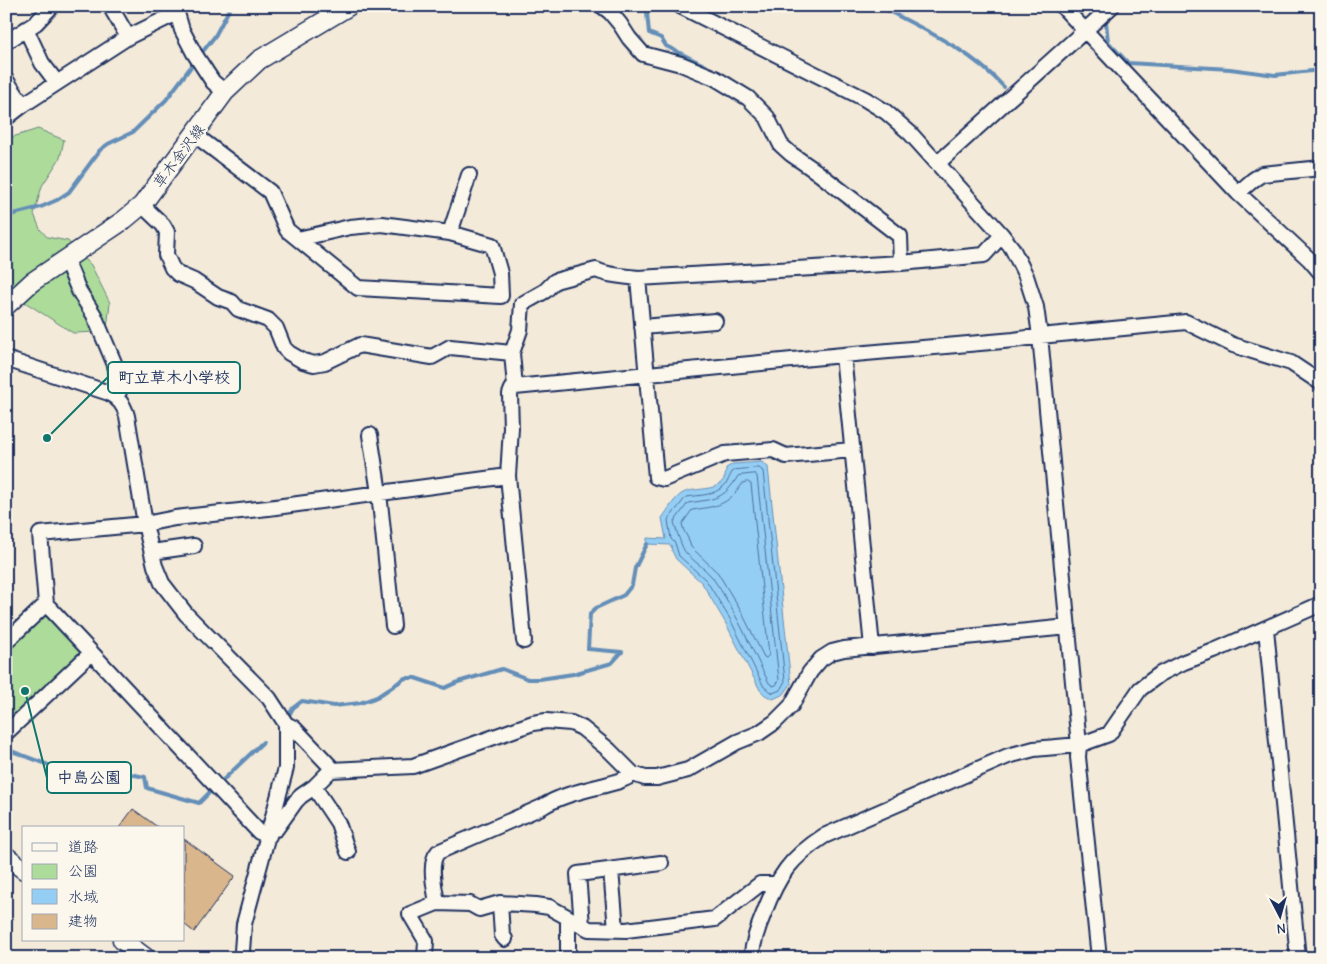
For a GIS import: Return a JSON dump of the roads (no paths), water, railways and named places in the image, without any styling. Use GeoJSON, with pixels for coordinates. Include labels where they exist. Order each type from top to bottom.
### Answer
{"type":"FeatureCollection","features":[{"type":"Feature","properties":{"kind":"main road","name":"草木金沢線"},"geometry":{"type":"LineString","coordinates":[[6,306],[32,282],[124,220],[142,205],[226,92],[259,60],[349,6]]}},
{"type":"Feature","properties":{"kind":"main road"},"geometry":{"type":"LineString","coordinates":[[6,856],[22,868]]}},
{"type":"Feature","properties":{"kind":"main road"},"geometry":{"type":"LineString","coordinates":[[125,942],[146,958]]}},
{"type":"Feature","properties":{"kind":"street"},"geometry":{"type":"LineString","coordinates":[[6,42],[36,23],[52,6]]}},
{"type":"Feature","properties":{"kind":"street"},"geometry":{"type":"LineString","coordinates":[[110,6],[128,37]]}},
{"type":"Feature","properties":{"kind":"street"},"geometry":{"type":"LineString","coordinates":[[602,6],[610,12],[643,54],[681,64],[715,78],[748,98],[767,117],[781,144],[791,154],[900,236],[901,263]]}},
{"type":"Feature","properties":{"kind":"street"},"geometry":{"type":"LineString","coordinates":[[680,6],[865,99],[900,123],[1002,235],[1012,248],[1026,276],[1036,307],[1040,336],[1098,958]]}},
{"type":"Feature","properties":{"kind":"street"},"geometry":{"type":"LineString","coordinates":[[1062,6],[1238,193],[1309,259],[1321,273]]}},
{"type":"Feature","properties":{"kind":"street"},"geometry":{"type":"LineString","coordinates":[[938,163],[1112,6]]}},
{"type":"Feature","properties":{"kind":"street"},"geometry":{"type":"LineString","coordinates":[[6,118],[23,104],[128,37],[177,10],[182,30],[198,58],[213,82],[226,92]]}},
{"type":"Feature","properties":{"kind":"street"},"geometry":{"type":"LineString","coordinates":[[26,29],[42,63],[56,83]]}},
{"type":"Feature","properties":{"kind":"street"},"geometry":{"type":"LineString","coordinates":[[6,80],[23,104]]}},
{"type":"Feature","properties":{"kind":"street"},"geometry":{"type":"LineString","coordinates":[[195,134],[270,192],[287,230],[298,239],[358,288],[501,296],[500,273],[492,245],[450,233],[382,224],[350,227],[298,239]]}},
{"type":"Feature","properties":{"kind":"street"},"geometry":{"type":"LineString","coordinates":[[1238,193],[1262,174],[1321,168]]}},
{"type":"Feature","properties":{"kind":"street"},"geometry":{"type":"LineString","coordinates":[[450,233],[469,175]]}},
{"type":"Feature","properties":{"kind":"street"},"geometry":{"type":"LineString","coordinates":[[142,205],[163,225],[167,232],[166,255],[172,268],[178,274],[194,281],[218,297],[232,302],[238,309],[268,320],[276,328],[284,348],[289,354],[303,361],[314,364],[326,362],[360,345],[432,357],[450,347],[512,353]]}},
{"type":"Feature","properties":{"kind":"street"},"geometry":{"type":"LineString","coordinates":[[515,387],[512,353],[520,330],[522,304],[545,291],[556,281],[596,270],[617,276],[638,278],[901,263],[984,255],[1002,235]]}},
{"type":"Feature","properties":{"kind":"street"},"geometry":{"type":"LineString","coordinates":[[66,260],[79,290],[94,315],[115,365],[119,392],[116,397]]}},
{"type":"Feature","properties":{"kind":"street"},"geometry":{"type":"LineString","coordinates":[[638,278],[656,477],[664,479],[725,454],[773,450],[786,456],[852,450]]}},
{"type":"Feature","properties":{"kind":"street"},"geometry":{"type":"LineString","coordinates":[[642,327],[715,321]]}},
{"type":"Feature","properties":{"kind":"street"},"geometry":{"type":"LineString","coordinates":[[524,642],[508,476],[511,428],[510,394],[515,387],[1186,322],[1233,345],[1291,364],[1321,383]]}},
{"type":"Feature","properties":{"kind":"street"},"geometry":{"type":"LineString","coordinates":[[843,355],[872,647]]}},
{"type":"Feature","properties":{"kind":"street"},"geometry":{"type":"LineString","coordinates":[[6,359],[109,393],[116,397],[125,408],[145,524],[154,566],[162,583],[186,614],[269,698],[286,724],[294,728],[332,770]]}},
{"type":"Feature","properties":{"kind":"street"},"geometry":{"type":"LineString","coordinates":[[370,435],[379,493],[393,626]]}},
{"type":"Feature","properties":{"kind":"street"},"geometry":{"type":"LineString","coordinates":[[508,476],[268,508],[175,518],[145,524],[40,534],[46,604],[259,832],[269,833],[276,829],[296,801],[332,770],[413,766],[533,723],[546,721],[571,723],[582,728],[609,750],[633,774],[645,778],[657,778],[688,770],[738,742],[759,733],[775,722],[790,706],[810,672],[821,659],[832,652],[1068,628]]}},
{"type":"Feature","properties":{"kind":"street"},"geometry":{"type":"LineString","coordinates":[[152,552],[194,546]]}},
{"type":"Feature","properties":{"kind":"street"},"geometry":{"type":"LineString","coordinates":[[6,642],[46,604]]}},
{"type":"Feature","properties":{"kind":"street"},"geometry":{"type":"LineString","coordinates":[[751,958],[758,928],[776,884],[804,849],[824,836],[1015,753],[1034,749],[1079,745],[1109,734],[1140,689],[1160,674],[1321,604]]}},
{"type":"Feature","properties":{"kind":"street"},"geometry":{"type":"LineString","coordinates":[[1266,629],[1298,958]]}},
{"type":"Feature","properties":{"kind":"street"},"geometry":{"type":"LineString","coordinates":[[6,732],[91,653]]}},
{"type":"Feature","properties":{"kind":"street"},"geometry":{"type":"LineString","coordinates":[[243,958],[244,924],[286,768],[286,724]]}},
{"type":"Feature","properties":{"kind":"street"},"geometry":{"type":"LineString","coordinates":[[437,903],[433,872],[434,856],[438,852],[552,801],[586,789],[627,779],[633,774]]}},
{"type":"Feature","properties":{"kind":"street"},"geometry":{"type":"LineString","coordinates":[[314,787],[338,824],[348,852]]}},
{"type":"Feature","properties":{"kind":"street"},"geometry":{"type":"LineString","coordinates":[[582,925],[578,874],[661,864]]}},
{"type":"Feature","properties":{"kind":"street"},"geometry":{"type":"LineString","coordinates":[[611,870],[616,930]]}},
{"type":"Feature","properties":{"kind":"street"},"geometry":{"type":"LineString","coordinates":[[425,958],[426,942],[410,914],[437,903],[470,904],[479,909],[500,903],[549,907],[589,929],[626,930],[714,919],[760,884],[776,884]]}},
{"type":"Feature","properties":{"kind":"street"},"geometry":{"type":"LineString","coordinates":[[500,903],[502,935],[505,938]]}},
{"type":"Feature","properties":{"kind":"street"},"geometry":{"type":"LineString","coordinates":[[568,919],[568,958]]}},
{"type":"Feature","properties":{"kind":"water"},"geometry":{"type":"Polygon","coordinates":[[[762,462],[768,467],[791,684],[784,694],[773,699],[760,690],[725,622],[702,583],[676,559],[671,545],[647,544],[647,538],[666,539],[662,518],[680,495],[688,491],[716,486],[725,477],[726,468],[733,464],[762,462]]]}},
{"type":"Feature","properties":{"kind":"waterway"},"geometry":{"type":"LineString","coordinates":[[200,55],[215,36],[231,6]]}},
{"type":"Feature","properties":{"kind":"waterway"},"geometry":{"type":"LineString","coordinates":[[651,6],[647,13],[649,33],[661,38],[666,46],[706,66]]}},
{"type":"Feature","properties":{"kind":"waterway"},"geometry":{"type":"LineString","coordinates":[[879,6],[946,41],[976,62],[1004,87]]}},
{"type":"Feature","properties":{"kind":"waterway"},"geometry":{"type":"LineString","coordinates":[[1106,22],[1108,42],[1128,63],[1230,69],[1275,75],[1321,70]]}},
{"type":"Feature","properties":{"kind":"waterway"},"geometry":{"type":"LineString","coordinates":[[6,216],[41,207],[69,192],[100,150],[133,132],[166,100],[196,60]]}},
{"type":"Feature","properties":{"kind":"waterway"},"geometry":{"type":"LineString","coordinates":[[289,715],[293,708],[302,701],[334,706],[360,703],[377,697],[405,678],[415,678],[445,688],[458,682],[502,669],[528,679],[540,679],[573,674],[612,663],[622,652],[588,649],[590,614],[596,608],[624,595],[632,585],[635,568],[647,544]]}},
{"type":"Feature","properties":{"kind":"waterway"},"geometry":{"type":"LineString","coordinates":[[223,780],[263,742]]}},
{"type":"Feature","properties":{"kind":"waterway"},"geometry":{"type":"LineString","coordinates":[[6,749],[57,768],[90,766],[145,777],[147,788],[199,803],[210,792]]}},
{"type":"Feature","properties":{"kind":"place","name":"町立草木小学校"},"geometry":{"type":"Point","coordinates":[47,438]}},
{"type":"Feature","properties":{"kind":"place","name":"中島公園"},"geometry":{"type":"Point","coordinates":[25,691]}}]}
